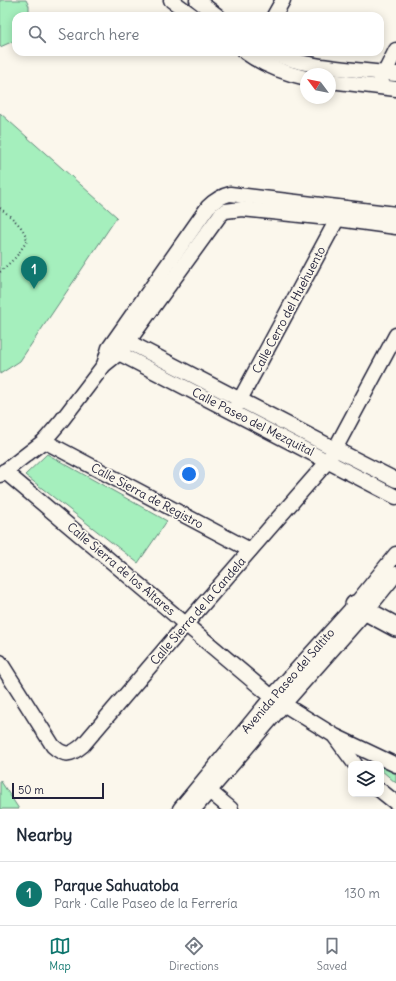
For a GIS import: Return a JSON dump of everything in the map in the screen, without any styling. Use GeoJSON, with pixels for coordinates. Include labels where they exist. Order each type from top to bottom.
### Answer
{"type":"FeatureCollection","features":[{"type":"Feature","properties":{"kind":"street"},"geometry":{"type":"LineString","coordinates":[[171,0],[188,12]]}},
{"type":"Feature","properties":{"kind":"street"},"geometry":{"type":"LineString","coordinates":[[197,0],[213,12]]}},
{"type":"Feature","properties":{"kind":"street"},"geometry":{"type":"LineString","coordinates":[[276,12],[283,0]]}},
{"type":"Feature","properties":{"kind":"street"},"geometry":{"type":"LineString","coordinates":[[378,86],[390,73],[396,50]]}},
{"type":"Feature","properties":{"kind":"street"},"geometry":{"type":"LineString","coordinates":[[254,56],[272,67],[300,76]]}},
{"type":"Feature","properties":{"kind":"street"},"geometry":{"type":"LineString","coordinates":[[280,56],[308,64],[390,73]]}},
{"type":"Feature","properties":{"kind":"street"},"geometry":{"type":"LineString","coordinates":[[336,82],[396,88]]}},
{"type":"Feature","properties":{"kind":"street"},"geometry":{"type":"LineString","coordinates":[[123,339],[208,207],[223,195],[230,194],[340,213],[396,227]]}},
{"type":"Feature","properties":{"kind":"street"},"geometry":{"type":"LineString","coordinates":[[223,195],[225,211]]}},
{"type":"Feature","properties":{"kind":"street"},"geometry":{"type":"LineString","coordinates":[[2,473],[44,441],[62,420],[114,350],[220,215],[225,211],[242,209],[396,214]]}},
{"type":"Feature","properties":{"kind":"street","name":"Calle Cerro del Huehuento"},"geometry":{"type":"LineString","coordinates":[[233,413],[340,213]]}},
{"type":"Feature","properties":{"kind":"street","name":"Calle Sierra de la Candela"},"geometry":{"type":"LineString","coordinates":[[0,662],[53,746],[59,752],[69,754],[76,751],[83,745],[331,455],[396,335]]}},
{"type":"Feature","properties":{"kind":"street","name":"Calle Paseo del Mezquital"},"geometry":{"type":"LineString","coordinates":[[123,339],[240,400],[331,455],[396,497]]}},
{"type":"Feature","properties":{"kind":"street","name":"Calle Paseo del Mezquital"},"geometry":{"type":"LineString","coordinates":[[114,350],[233,413],[331,455],[396,480]]}},
{"type":"Feature","properties":{"kind":"street","name":"Calle Sierra de Registro"},"geometry":{"type":"LineString","coordinates":[[44,441],[250,550]]}},
{"type":"Feature","properties":{"kind":"street","name":"Calle Sierra de los Altares"},"geometry":{"type":"LineString","coordinates":[[2,473],[278,701],[335,736],[396,765]]}},
{"type":"Feature","properties":{"kind":"street","name":"Avenida Paseo del Saltito"},"geometry":{"type":"LineString","coordinates":[[360,608],[396,554]]}},
{"type":"Feature","properties":{"kind":"street","name":"Avenida Paseo del Saltito"},"geometry":{"type":"LineString","coordinates":[[180,809],[199,804],[205,787],[278,701],[360,608],[396,574]]}},
{"type":"Feature","properties":{"kind":"street"},"geometry":{"type":"LineString","coordinates":[[360,608],[396,627]]}},
{"type":"Feature","properties":{"kind":"street","name":"Calle Sierra de los Altares"},"geometry":{"type":"LineString","coordinates":[[335,736],[353,761]]}},
{"type":"Feature","properties":{"kind":"street"},"geometry":{"type":"LineString","coordinates":[[205,787],[231,809]]}},
{"type":"Feature","properties":{"kind":"street"},"geometry":{"type":"LineString","coordinates":[[384,794],[396,804]]}},
{"type":"Feature","properties":{"kind":"path"},"geometry":{"type":"LineString","coordinates":[[0,208],[26,233],[27,241],[16,257],[0,272]]}},
{"type":"Feature","properties":{"kind":"green space"},"geometry":{"type":"Polygon","coordinates":[[[0,0],[26,0],[29,6],[29,12],[12,12],[12,42],[0,47],[0,0]]]}},
{"type":"Feature","properties":{"kind":"green space"},"geometry":{"type":"Polygon","coordinates":[[[0,113],[117,217],[20,361],[0,374],[0,113]]]}},
{"type":"Feature","properties":{"kind":"green space"},"geometry":{"type":"Polygon","coordinates":[[[47,454],[167,521],[138,563],[25,475],[47,454]]]}},
{"type":"Feature","properties":{"kind":"green space"},"geometry":{"type":"Polygon","coordinates":[[[384,766],[396,772],[396,783],[384,773],[384,766]]]}},
{"type":"Feature","properties":{"kind":"green space"},"geometry":{"type":"Polygon","coordinates":[[[0,780],[19,809],[0,809],[0,780]]]}},
{"type":"Feature","properties":{"kind":"place","name":"Parque Sahuatoba"},"geometry":{"type":"Point","coordinates":[34,289]}}]}
